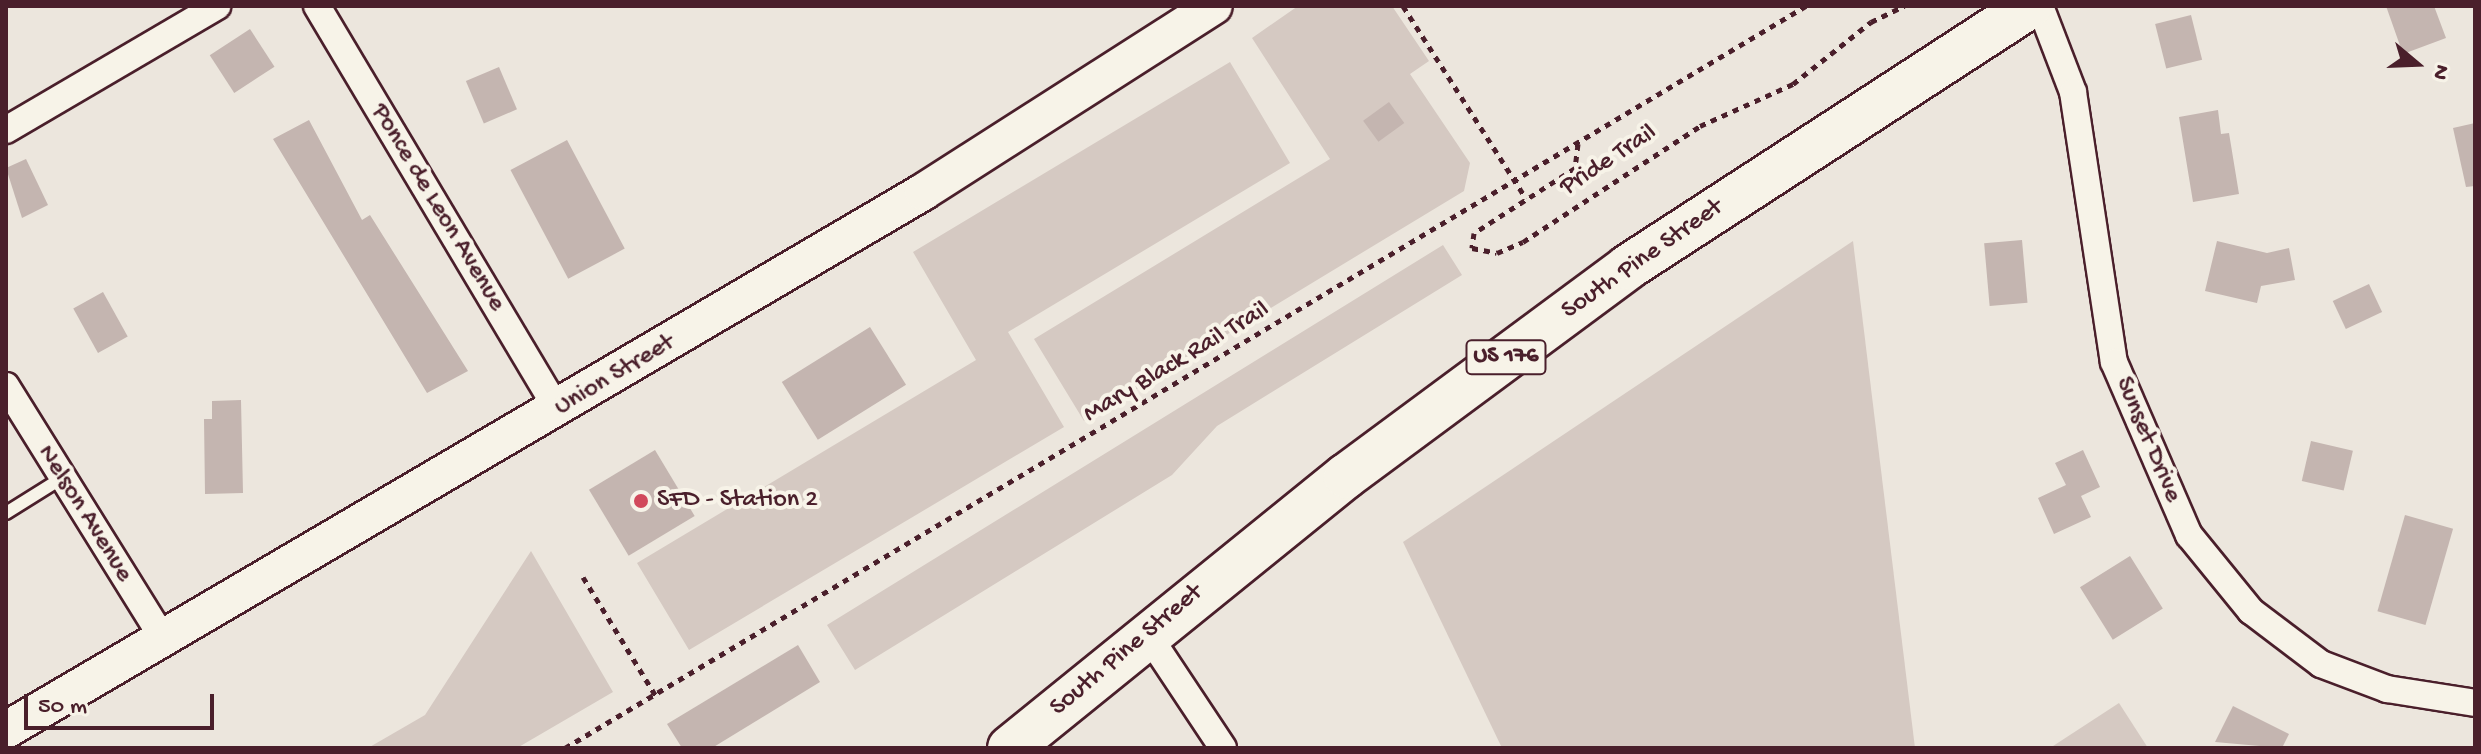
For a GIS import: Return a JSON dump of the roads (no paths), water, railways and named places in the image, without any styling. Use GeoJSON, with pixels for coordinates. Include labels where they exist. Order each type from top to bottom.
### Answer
{"type":"FeatureCollection","features":[{"type":"Feature","properties":{"kind":"highway","name":"South Pine Street"},"geometry":{"type":"LineString","coordinates":[[1010,748],[1146,632],[1628,267],[2030,6]]}},
{"type":"Feature","properties":{"kind":"main road","name":"Union Street"},"geometry":{"type":"LineString","coordinates":[[6,730],[165,641],[558,410],[1214,6]]}},
{"type":"Feature","properties":{"kind":"street"},"geometry":{"type":"LineString","coordinates":[[6,130],[217,6]]}},
{"type":"Feature","properties":{"kind":"street","name":"Ponce de Leon Avenue"},"geometry":{"type":"LineString","coordinates":[[317,6],[558,410]]}},
{"type":"Feature","properties":{"kind":"street","name":"Sunset Drive"},"geometry":{"type":"LineString","coordinates":[[2040,6],[2073,92],[2110,348],[2189,535],[2251,611],[2321,664],[2387,689],[2475,703]]}},
{"type":"Feature","properties":{"kind":"street","name":"Nelson Avenue"},"geometry":{"type":"LineString","coordinates":[[6,386],[165,641]]}},
{"type":"Feature","properties":{"kind":"street"},"geometry":{"type":"LineString","coordinates":[[1146,632],[1223,748]]}},
{"type":"Feature","properties":{"kind":"lane"},"geometry":{"type":"LineString","coordinates":[[6,513],[62,478]]}},
{"type":"Feature","properties":{"kind":"place","name":"SFD - Station 2"},"geometry":{"type":"Point","coordinates":[641,501]}}]}
